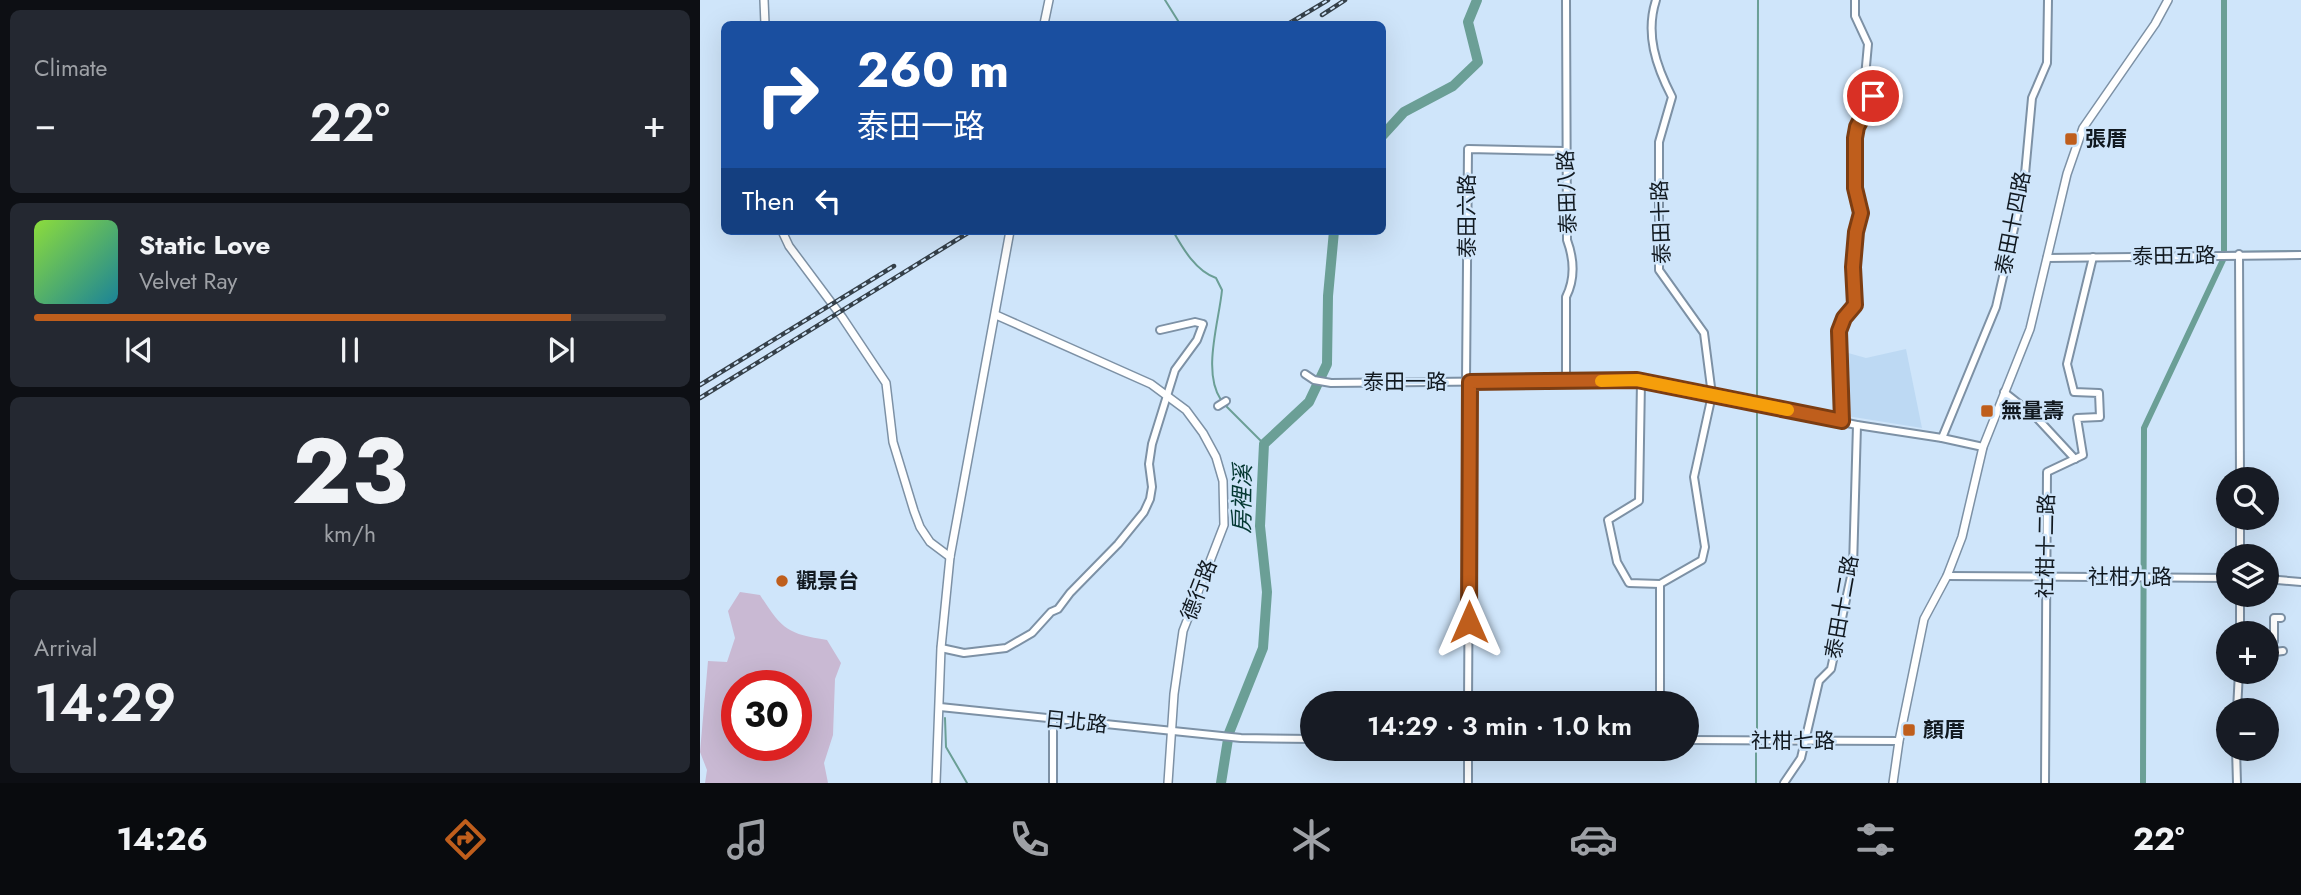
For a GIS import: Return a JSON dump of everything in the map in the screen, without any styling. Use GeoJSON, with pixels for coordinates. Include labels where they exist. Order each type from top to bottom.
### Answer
{"type":"FeatureCollection","features":[{"type":"Feature","properties":{"kind":"street"},"geometry":{"type":"LineString","coordinates":[[764,0],[765,21]]}},
{"type":"Feature","properties":{"kind":"street"},"geometry":{"type":"LineString","coordinates":[[1045,21],[1049,0]]}},
{"type":"Feature","properties":{"kind":"street","name":"泰田八路"},"geometry":{"type":"LineString","coordinates":[[1566,0],[1567,240],[1573,256],[1572,286],[1566,297],[1566,381]]}},
{"type":"Feature","properties":{"kind":"street","name":"泰田十路"},"geometry":{"type":"LineString","coordinates":[[1656,0],[1650,29],[1659,72],[1672,97],[1659,142],[1660,270],[1704,333],[1712,395],[1694,477],[1705,547],[1702,560],[1660,584]]}},
{"type":"Feature","properties":{"kind":"street"},"geometry":{"type":"LineString","coordinates":[[1842,421],[1839,331],[1844,318],[1855,305],[1853,267],[1856,232],[1861,213],[1855,188],[1855,138],[1857,127],[1873,96],[1865,77],[1868,44],[1855,16],[1855,0]]}},
{"type":"Feature","properties":{"kind":"street","name":"泰田十四路"},"geometry":{"type":"LineString","coordinates":[[1942,438],[1996,307],[2024,185],[2032,98],[2047,63],[2048,0]]}},
{"type":"Feature","properties":{"kind":"street"},"geometry":{"type":"LineString","coordinates":[[1893,783],[1924,619],[1948,576],[1962,537],[1983,447],[2030,328],[2067,174],[2084,128],[2155,24],[2168,0]]}},
{"type":"Feature","properties":{"kind":"street","name":"泰田六路"},"geometry":{"type":"LineString","coordinates":[[1468,691],[1468,149],[1566,151]]}},
{"type":"Feature","properties":{"kind":"street"},"geometry":{"type":"LineString","coordinates":[[784,235],[886,383],[893,442],[914,511],[930,542],[950,557]]}},
{"type":"Feature","properties":{"kind":"street"},"geometry":{"type":"LineString","coordinates":[[936,783],[941,648],[950,557],[1009,235]]}},
{"type":"Feature","properties":{"kind":"street"},"geometry":{"type":"LineString","coordinates":[[2239,254],[2240,467]]}},
{"type":"Feature","properties":{"kind":"street","name":"泰田五路"},"geometry":{"type":"LineString","coordinates":[[2047,258],[2301,255]]}},
{"type":"Feature","properties":{"kind":"street"},"geometry":{"type":"LineString","coordinates":[[2004,392],[2037,418],[2076,459],[2083,455],[2077,418],[2100,417],[2099,393],[2074,392],[2067,364],[2093,257]]}},
{"type":"Feature","properties":{"kind":"street","name":"德行路"},"geometry":{"type":"LineString","coordinates":[[996,315],[1152,384],[1186,410],[1216,457],[1223,481],[1224,525],[1183,631],[1168,783]]}},
{"type":"Feature","properties":{"kind":"street"},"geometry":{"type":"LineString","coordinates":[[941,648],[964,653],[1006,649],[1032,633],[1118,544],[1148,507],[1152,487],[1150,454],[1167,395],[1175,370],[1197,340],[1203,324],[1195,322],[1160,330]]}},
{"type":"Feature","properties":{"kind":"street","name":"泰田一路"},"geometry":{"type":"LineString","coordinates":[[1305,374],[1325,383],[1641,381],[1857,425],[1983,447]]}},
{"type":"Feature","properties":{"kind":"street"},"geometry":{"type":"LineString","coordinates":[[1641,381],[1639,501],[1608,520],[1617,562],[1629,583],[1660,584],[1660,691]]}},
{"type":"Feature","properties":{"kind":"street"},"geometry":{"type":"LineString","coordinates":[[1218,406],[1226,401]]}},
{"type":"Feature","properties":{"kind":"street","name":"泰田十二路"},"geometry":{"type":"LineString","coordinates":[[1784,783],[1801,758],[1819,681],[1831,669],[1853,567],[1857,425]]}},
{"type":"Feature","properties":{"kind":"street","name":"社柑十二路"},"geometry":{"type":"LineString","coordinates":[[2045,783],[2047,472],[2076,459]]}},
{"type":"Feature","properties":{"kind":"street","name":"社柑九路"},"geometry":{"type":"LineString","coordinates":[[1948,576],[2216,578]]}},
{"type":"Feature","properties":{"kind":"street"},"geometry":{"type":"LineString","coordinates":[[2279,580],[2301,582]]}},
{"type":"Feature","properties":{"kind":"street"},"geometry":{"type":"LineString","coordinates":[[2274,621],[2274,618],[2281,618]]}},
{"type":"Feature","properties":{"kind":"street"},"geometry":{"type":"LineString","coordinates":[[2279,652],[2283,651]]}},
{"type":"Feature","properties":{"kind":"street","name":"日北路"},"geometry":{"type":"LineString","coordinates":[[940,707],[1171,732],[1244,738],[1300,738]]}},
{"type":"Feature","properties":{"kind":"street"},"geometry":{"type":"LineString","coordinates":[[1053,720],[1053,783]]}},
{"type":"Feature","properties":{"kind":"street","name":"社柑七路"},"geometry":{"type":"LineString","coordinates":[[1699,740],[1899,741]]}},
{"type":"Feature","properties":{"kind":"street"},"geometry":{"type":"LineString","coordinates":[[1468,761],[1468,783]]}},
{"type":"Feature","properties":{"kind":"street"},"geometry":{"type":"LineString","coordinates":[[2236,761],[2237,783]]}},
{"type":"Feature","properties":{"kind":"shaded area"},"geometry":{"type":"Polygon","coordinates":[[[1906,349],[1922,428],[1847,416],[1841,351],[1866,358],[1906,349]]]}},
{"type":"Feature","properties":{"kind":"shaded area"},"geometry":{"type":"Polygon","coordinates":[[[740,592],[760,595],[780,623],[794,632],[827,640],[841,663],[835,679],[833,735],[824,763],[828,783],[705,783],[707,770],[700,752],[708,661],[727,662],[735,638],[728,611],[740,592]]]}},
{"type":"Feature","properties":{"kind":"waterway"},"geometry":{"type":"LineString","coordinates":[[1165,0],[1178,21]]}},
{"type":"Feature","properties":{"kind":"waterway","name":"房裡溪"},"geometry":{"type":"LineString","coordinates":[[1386,132],[1404,112],[1453,86],[1478,62],[1468,22],[1477,0]]}},
{"type":"Feature","properties":{"kind":"waterway"},"geometry":{"type":"LineString","coordinates":[[1757,399],[1758,0]]}},
{"type":"Feature","properties":{"kind":"waterway"},"geometry":{"type":"LineString","coordinates":[[2224,0],[2224,252]]}},
{"type":"Feature","properties":{"kind":"waterway"},"geometry":{"type":"LineString","coordinates":[[1175,235],[1191,259],[1202,270],[1216,278],[1222,290],[1212,361],[1215,389],[1221,400]]}},
{"type":"Feature","properties":{"kind":"waterway","name":"房裡溪"},"geometry":{"type":"LineString","coordinates":[[1221,783],[1229,733],[1263,648],[1267,592],[1260,526],[1264,444],[1309,402],[1327,364],[1328,296],[1334,235]]}},
{"type":"Feature","properties":{"kind":"waterway"},"geometry":{"type":"LineString","coordinates":[[2224,252],[2301,251]]}},
{"type":"Feature","properties":{"kind":"waterway"},"geometry":{"type":"LineString","coordinates":[[2143,783],[2144,428],[2223,260]]}},
{"type":"Feature","properties":{"kind":"waterway"},"geometry":{"type":"LineString","coordinates":[[1224,404],[1264,444]]}},
{"type":"Feature","properties":{"kind":"waterway"},"geometry":{"type":"LineString","coordinates":[[1757,409],[1757,735]]}},
{"type":"Feature","properties":{"kind":"waterway"},"geometry":{"type":"LineString","coordinates":[[945,718],[946,747],[967,783]]}},
{"type":"Feature","properties":{"kind":"waterway"},"geometry":{"type":"LineString","coordinates":[[1756,746],[1756,783]]}},
{"type":"Feature","properties":{"kind":"railway"},"geometry":{"type":"LineString","coordinates":[[1293,21],[1328,0]]}},
{"type":"Feature","properties":{"kind":"railway"},"geometry":{"type":"LineString","coordinates":[[1322,15],[1345,0]]}},
{"type":"Feature","properties":{"kind":"railway"},"geometry":{"type":"LineString","coordinates":[[700,398],[965,235]]}},
{"type":"Feature","properties":{"kind":"railway"},"geometry":{"type":"LineString","coordinates":[[700,385],[894,266]]}},
{"type":"Feature","properties":{"kind":"slow traffic"},"geometry":{"type":"LineString","coordinates":[[1601,381],[1637,380],[1788,410]]}},
{"type":"Feature","properties":{"kind":"place","name":"張厝"},"geometry":{"type":"Point","coordinates":[2071,139]}},
{"type":"Feature","properties":{"kind":"place","name":"無量壽"},"geometry":{"type":"Point","coordinates":[1987,411]}},
{"type":"Feature","properties":{"kind":"place","name":"觀景台"},"geometry":{"type":"Point","coordinates":[782,581]}},
{"type":"Feature","properties":{"kind":"place","name":"顏厝"},"geometry":{"type":"Point","coordinates":[1909,730]}},
{"type":"Feature","properties":{"kind":"route"},"geometry":{"type":"LineString","coordinates":[[1469,622],[1470,382],[1637,380],[1842,421],[1839,331],[1844,318],[1855,305],[1853,267],[1856,232],[1861,213],[1855,188],[1855,138],[1857,127],[1873,96]]}}]}
